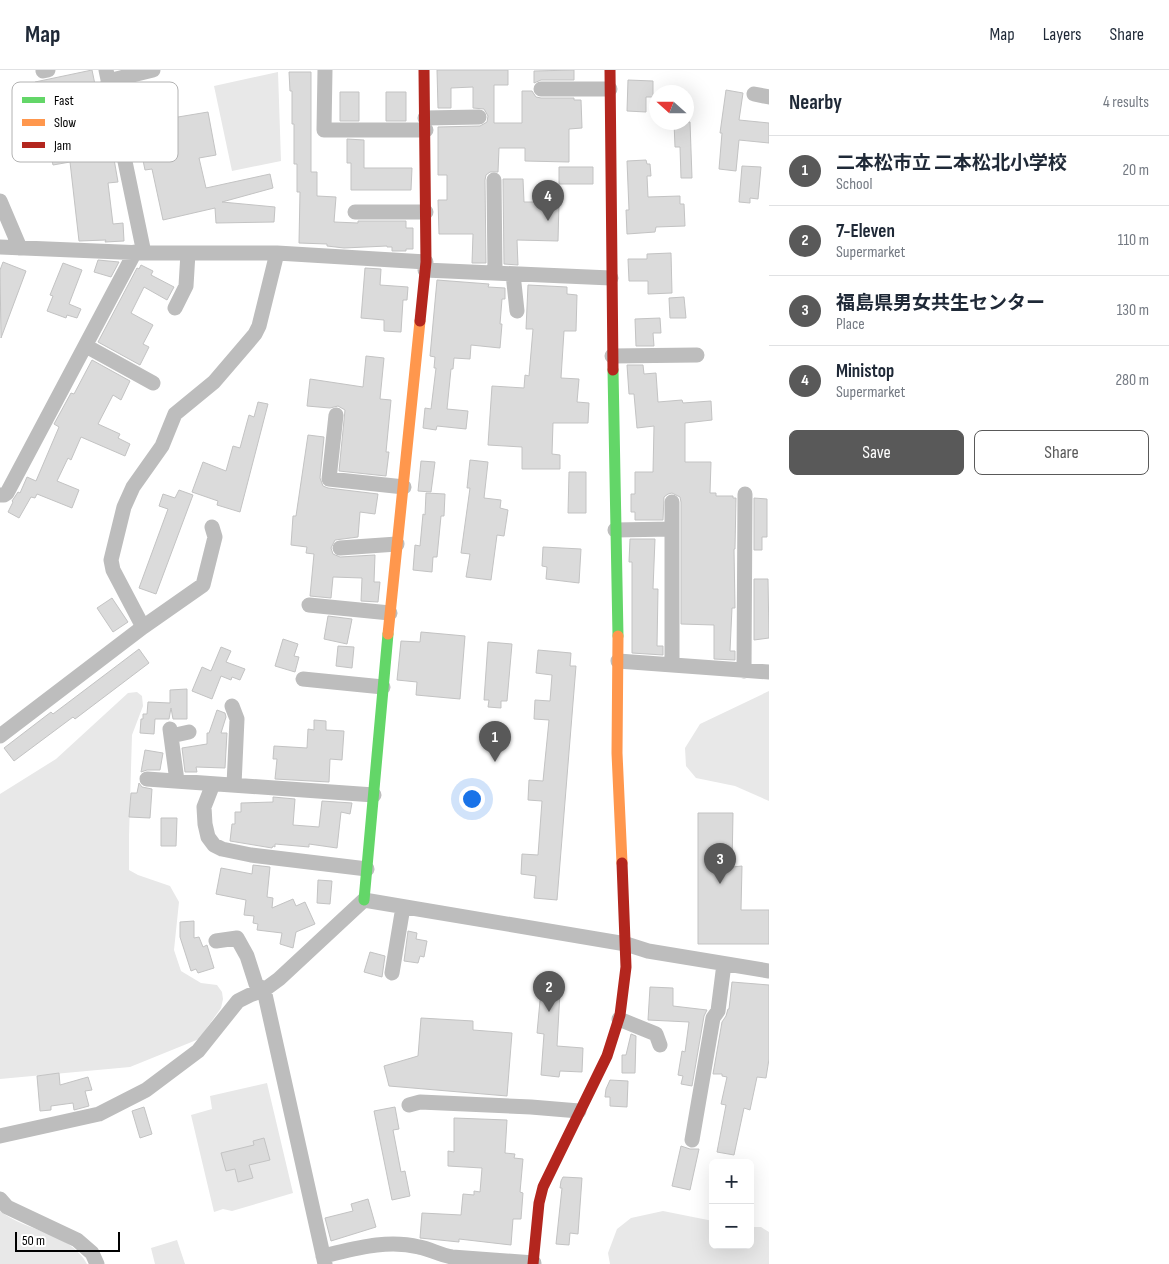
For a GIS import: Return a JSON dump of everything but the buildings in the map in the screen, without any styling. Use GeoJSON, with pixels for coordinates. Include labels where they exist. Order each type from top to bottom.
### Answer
{"type":"FeatureCollection","features":[{"type":"Feature","properties":{"kind":"street"},"geometry":{"type":"LineString","coordinates":[[107,75],[153,70]]}},
{"type":"Feature","properties":{"kind":"street"},"geometry":{"type":"LineString","coordinates":[[325,70],[324,130],[426,124],[479,117]]}},
{"type":"Feature","properties":{"kind":"street"},"geometry":{"type":"LineString","coordinates":[[0,1136],[99,1114],[146,1090],[198,1050],[238,1001],[250,994],[264,990],[279,979],[364,900],[390,613],[425,266],[426,124],[424,70]]}},
{"type":"Feature","properties":{"kind":"street"},"geometry":{"type":"LineString","coordinates":[[216,941],[237,938],[247,956],[256,984],[264,990],[324,1260],[374,1244],[419,1247],[452,1257],[534,1264],[539,1203],[543,1187],[607,1056],[619,1019],[626,967],[617,753],[618,661],[612,356],[610,70]]}},
{"type":"Feature","properties":{"kind":"street"},"geometry":{"type":"LineString","coordinates":[[541,89],[610,89]]}},
{"type":"Feature","properties":{"kind":"street"},"geometry":{"type":"LineString","coordinates":[[754,94],[769,97]]}},
{"type":"Feature","properties":{"kind":"street"},"geometry":{"type":"LineString","coordinates":[[0,495],[7,493],[86,346],[140,252],[124,162]]}},
{"type":"Feature","properties":{"kind":"street"},"geometry":{"type":"LineString","coordinates":[[494,180],[495,273]]}},
{"type":"Feature","properties":{"kind":"street"},"geometry":{"type":"LineString","coordinates":[[0,200],[20,248]]}},
{"type":"Feature","properties":{"kind":"street"},"geometry":{"type":"LineString","coordinates":[[355,212],[426,212]]}},
{"type":"Feature","properties":{"kind":"street"},"geometry":{"type":"LineString","coordinates":[[0,247],[140,252],[277,253],[495,273],[611,278]]}},
{"type":"Feature","properties":{"kind":"street"},"geometry":{"type":"LineString","coordinates":[[175,308],[186,286],[188,253]]}},
{"type":"Feature","properties":{"kind":"street"},"geometry":{"type":"LineString","coordinates":[[143,627],[113,570],[111,560],[124,508],[132,487],[162,446],[175,414],[214,382],[259,326],[277,253]]}},
{"type":"Feature","properties":{"kind":"street"},"geometry":{"type":"LineString","coordinates":[[513,274],[517,311]]}},
{"type":"Feature","properties":{"kind":"street"},"geometry":{"type":"LineString","coordinates":[[86,346],[153,383]]}},
{"type":"Feature","properties":{"kind":"street"},"geometry":{"type":"LineString","coordinates":[[612,356],[698,355]]}},
{"type":"Feature","properties":{"kind":"street"},"geometry":{"type":"LineString","coordinates":[[336,415],[329,479],[404,487]]}},
{"type":"Feature","properties":{"kind":"street"},"geometry":{"type":"LineString","coordinates":[[744,671],[745,494]]}},
{"type":"Feature","properties":{"kind":"street"},"geometry":{"type":"LineString","coordinates":[[672,502],[672,664]]}},
{"type":"Feature","properties":{"kind":"street"},"geometry":{"type":"LineString","coordinates":[[0,736],[143,627],[203,585],[215,537],[212,527]]}},
{"type":"Feature","properties":{"kind":"street"},"geometry":{"type":"LineString","coordinates":[[615,530],[672,529]]}},
{"type":"Feature","properties":{"kind":"street"},"geometry":{"type":"LineString","coordinates":[[340,548],[397,544]]}},
{"type":"Feature","properties":{"kind":"street"},"geometry":{"type":"LineString","coordinates":[[309,605],[390,613]]}},
{"type":"Feature","properties":{"kind":"street"},"geometry":{"type":"LineString","coordinates":[[618,661],[769,672]]}},
{"type":"Feature","properties":{"kind":"street"},"geometry":{"type":"LineString","coordinates":[[302,679],[383,687]]}},
{"type":"Feature","properties":{"kind":"street"},"geometry":{"type":"LineString","coordinates":[[232,706],[237,719],[234,785]]}},
{"type":"Feature","properties":{"kind":"street"},"geometry":{"type":"LineString","coordinates":[[178,781],[171,732],[189,732]]}},
{"type":"Feature","properties":{"kind":"street"},"geometry":{"type":"LineString","coordinates":[[148,779],[374,795]]}},
{"type":"Feature","properties":{"kind":"street"},"geometry":{"type":"LineString","coordinates":[[213,784],[204,807],[208,837],[214,845],[222,849],[251,855],[367,869]]}},
{"type":"Feature","properties":{"kind":"street"},"geometry":{"type":"LineString","coordinates":[[364,900],[626,944],[648,951],[769,971]]}},
{"type":"Feature","properties":{"kind":"street"},"geometry":{"type":"LineString","coordinates":[[392,973],[403,907]]}},
{"type":"Feature","properties":{"kind":"street"},"geometry":{"type":"LineString","coordinates":[[692,1140],[713,1018],[718,1012],[724,964]]}},
{"type":"Feature","properties":{"kind":"street"},"geometry":{"type":"LineString","coordinates":[[619,1019],[656,1034],[660,1045]]}},
{"type":"Feature","properties":{"kind":"street"},"geometry":{"type":"LineString","coordinates":[[409,1105],[420,1102],[579,1111]]}},
{"type":"Feature","properties":{"kind":"street"},"geometry":{"type":"LineString","coordinates":[[0,1199],[7,1207],[77,1240],[92,1253],[97,1264]]}},
{"type":"Feature","properties":{"kind":"shaded area"},"geometry":{"type":"Polygon","coordinates":[[[278,72],[281,161],[232,171],[214,86],[278,72]]]}},
{"type":"Feature","properties":{"kind":"shaded area"},"geometry":{"type":"Polygon","coordinates":[[[769,691],[769,801],[735,786],[696,778],[686,766],[685,748],[700,724],[769,691]]]}},
{"type":"Feature","properties":{"kind":"shaded area"},"geometry":{"type":"Polygon","coordinates":[[[137,692],[142,696],[143,706],[132,735],[129,870],[170,886],[179,902],[174,950],[181,971],[201,983],[217,985],[222,992],[221,1008],[199,1039],[130,1067],[0,1079],[0,794],[56,759],[128,693],[137,692]]]}},
{"type":"Feature","properties":{"kind":"shaded area"},"geometry":{"type":"Polygon","coordinates":[[[267,1083],[293,1193],[232,1211],[223,1209],[214,1212],[191,1115],[212,1109],[210,1096],[267,1083]]]}},
{"type":"Feature","properties":{"kind":"shaded area"},"geometry":{"type":"Polygon","coordinates":[[[0,1211],[23,1224],[47,1233],[70,1245],[87,1264],[0,1264],[0,1211]]]}},
{"type":"Feature","properties":{"kind":"shaded area"},"geometry":{"type":"Polygon","coordinates":[[[663,1211],[709,1220],[709,1249],[754,1249],[754,1227],[761,1227],[769,1232],[769,1264],[610,1264],[608,1253],[617,1229],[631,1218],[663,1211]]]}},
{"type":"Feature","properties":{"kind":"shaded area"},"geometry":{"type":"Polygon","coordinates":[[[177,1240],[185,1264],[155,1264],[151,1248],[177,1240]]]}},
{"type":"Feature","properties":{"kind":"traffic: fast"},"geometry":{"type":"LineString","coordinates":[[613,370],[618,636]]}},
{"type":"Feature","properties":{"kind":"traffic: fast"},"geometry":{"type":"LineString","coordinates":[[364,900],[388,634]]}},
{"type":"Feature","properties":{"kind":"traffic: slow"},"geometry":{"type":"LineString","coordinates":[[388,634],[420,321]]}},
{"type":"Feature","properties":{"kind":"traffic: slow"},"geometry":{"type":"LineString","coordinates":[[618,636],[617,753],[622,863]]}},
{"type":"Feature","properties":{"kind":"traffic: jam"},"geometry":{"type":"LineString","coordinates":[[420,321],[426,262],[424,70]]}},
{"type":"Feature","properties":{"kind":"traffic: jam"},"geometry":{"type":"LineString","coordinates":[[610,70],[613,370]]}},
{"type":"Feature","properties":{"kind":"traffic: jam"},"geometry":{"type":"LineString","coordinates":[[533,1264],[539,1203],[543,1187],[607,1056],[620,1015],[626,967],[622,863]]}},
{"type":"Feature","properties":{"kind":"place","name":"Ministop"},"geometry":{"type":"Point","coordinates":[548,221]}},
{"type":"Feature","properties":{"kind":"place","name":"二本松市立 二本松北小学校"},"geometry":{"type":"Point","coordinates":[495,762]}},
{"type":"Feature","properties":{"kind":"place","name":"福島県男女共生センター"},"geometry":{"type":"Point","coordinates":[720,884]}},
{"type":"Feature","properties":{"kind":"place","name":"7-Eleven"},"geometry":{"type":"Point","coordinates":[549,1012]}}]}
